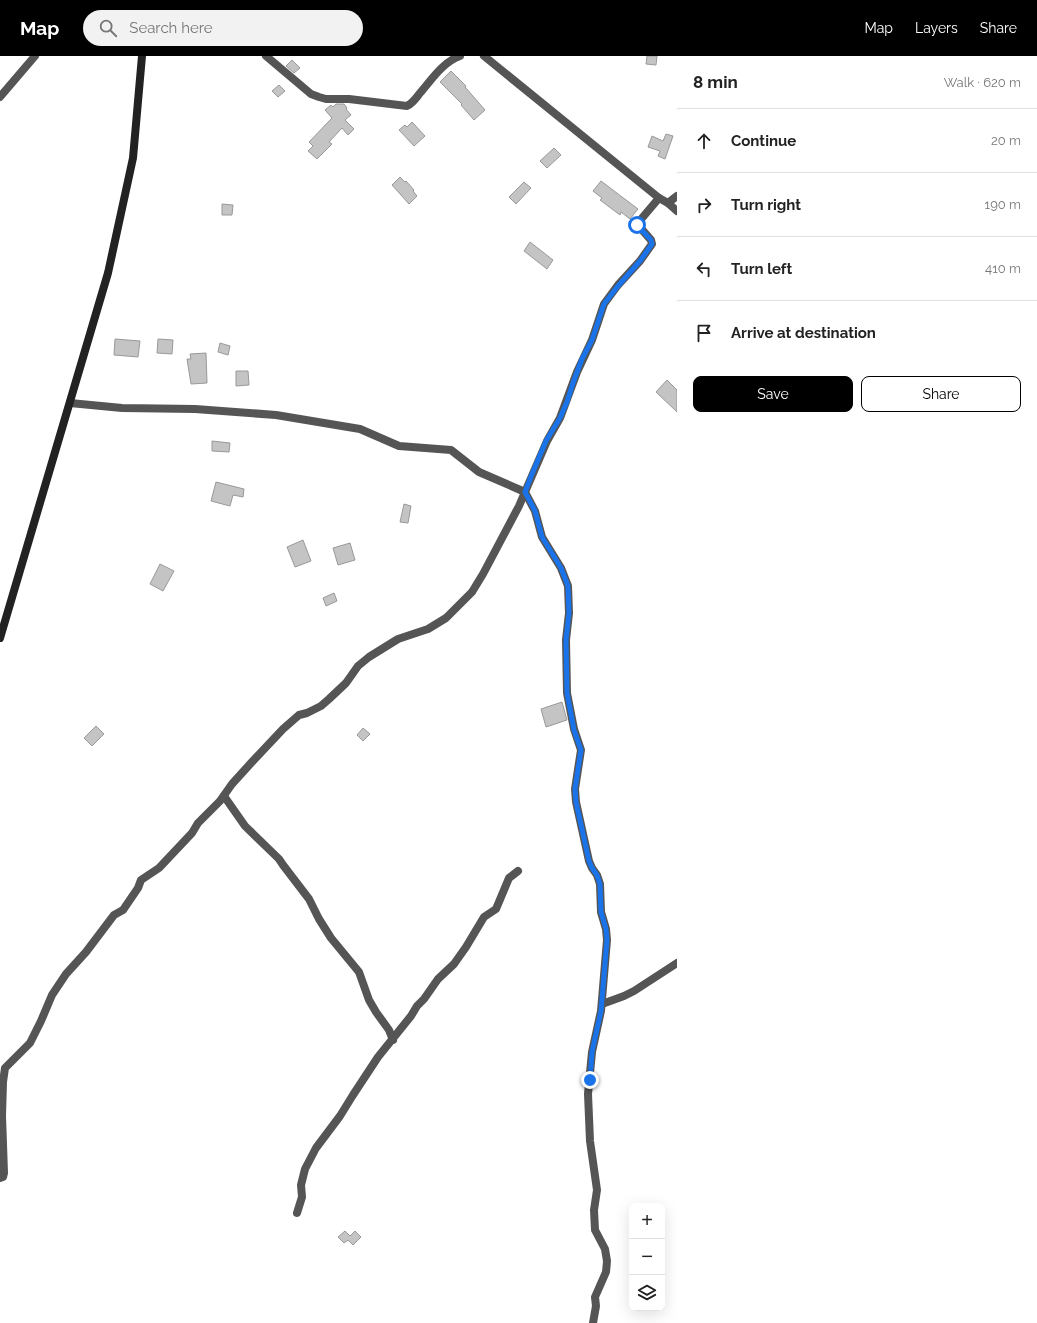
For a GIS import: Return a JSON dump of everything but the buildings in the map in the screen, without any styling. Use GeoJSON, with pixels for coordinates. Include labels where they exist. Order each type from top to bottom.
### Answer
{"type":"FeatureCollection","features":[{"type":"Feature","properties":{"kind":"street"},"geometry":{"type":"LineString","coordinates":[[0,97],[36,56]]}},
{"type":"Feature","properties":{"kind":"street"},"geometry":{"type":"LineString","coordinates":[[0,638],[108,273],[133,158],[142,56]]}},
{"type":"Feature","properties":{"kind":"street"},"geometry":{"type":"LineString","coordinates":[[266,56],[311,94],[319,97],[407,106],[412,103],[448,62],[460,56]]}},
{"type":"Feature","properties":{"kind":"street"},"geometry":{"type":"LineString","coordinates":[[484,56],[677,211]]}},
{"type":"Feature","properties":{"kind":"street"},"geometry":{"type":"LineString","coordinates":[[668,203],[677,196]]}},
{"type":"Feature","properties":{"kind":"street"},"geometry":{"type":"LineString","coordinates":[[0,1178],[3,1177],[4,1173],[2,1116],[5,1068],[30,1043],[52,996],[66,974],[86,952],[114,915],[123,910],[138,888],[141,880],[159,868],[192,833],[198,823],[224,796],[251,763],[283,729],[299,715],[321,706],[346,683],[358,666],[369,657],[398,639],[428,629],[446,618],[472,592],[507,529],[525,492],[546,441],[560,418],[575,377],[592,340],[604,304],[640,261],[652,244],[651,240],[637,224],[659,198]]}},
{"type":"Feature","properties":{"kind":"street"},"geometry":{"type":"LineString","coordinates":[[70,403],[122,408],[195,409],[276,415],[360,429],[399,446],[450,450],[479,472],[525,492],[535,511],[542,537],[561,568],[568,586],[569,613],[566,640],[567,693],[574,730],[581,750],[575,789],[576,802],[589,861],[600,884],[601,912],[606,929],[606,952],[602,1004],[592,1052],[588,1105],[597,1190],[594,1210],[596,1230],[605,1249],[607,1261],[606,1272],[595,1297],[596,1306],[593,1323]]}},
{"type":"Feature","properties":{"kind":"street"},"geometry":{"type":"LineString","coordinates":[[224,796],[245,826],[279,858],[309,899],[331,938],[359,972],[369,1000],[389,1030],[393,1040]]}},
{"type":"Feature","properties":{"kind":"street"},"geometry":{"type":"LineString","coordinates":[[297,1213],[302,1197],[301,1185],[305,1169],[316,1148],[340,1116],[378,1057],[411,1016],[416,1006],[424,999],[438,979],[454,964],[484,917],[496,909],[509,878],[518,871]]}},
{"type":"Feature","properties":{"kind":"street"},"geometry":{"type":"LineString","coordinates":[[602,1004],[634,991],[677,963]]}},
{"type":"Feature","properties":{"kind":"route"},"geometry":{"type":"LineString","coordinates":[[590,1080],[592,1052],[601,1011],[607,940],[606,929],[601,912],[599,890],[600,884],[589,861],[576,802],[575,789],[581,750],[574,730],[567,693],[566,640],[569,613],[568,586],[561,568],[542,537],[535,511],[525,492],[546,441],[560,418],[567,402],[582,359],[592,340],[604,304],[640,261],[652,244],[651,240],[637,225]]}}]}
